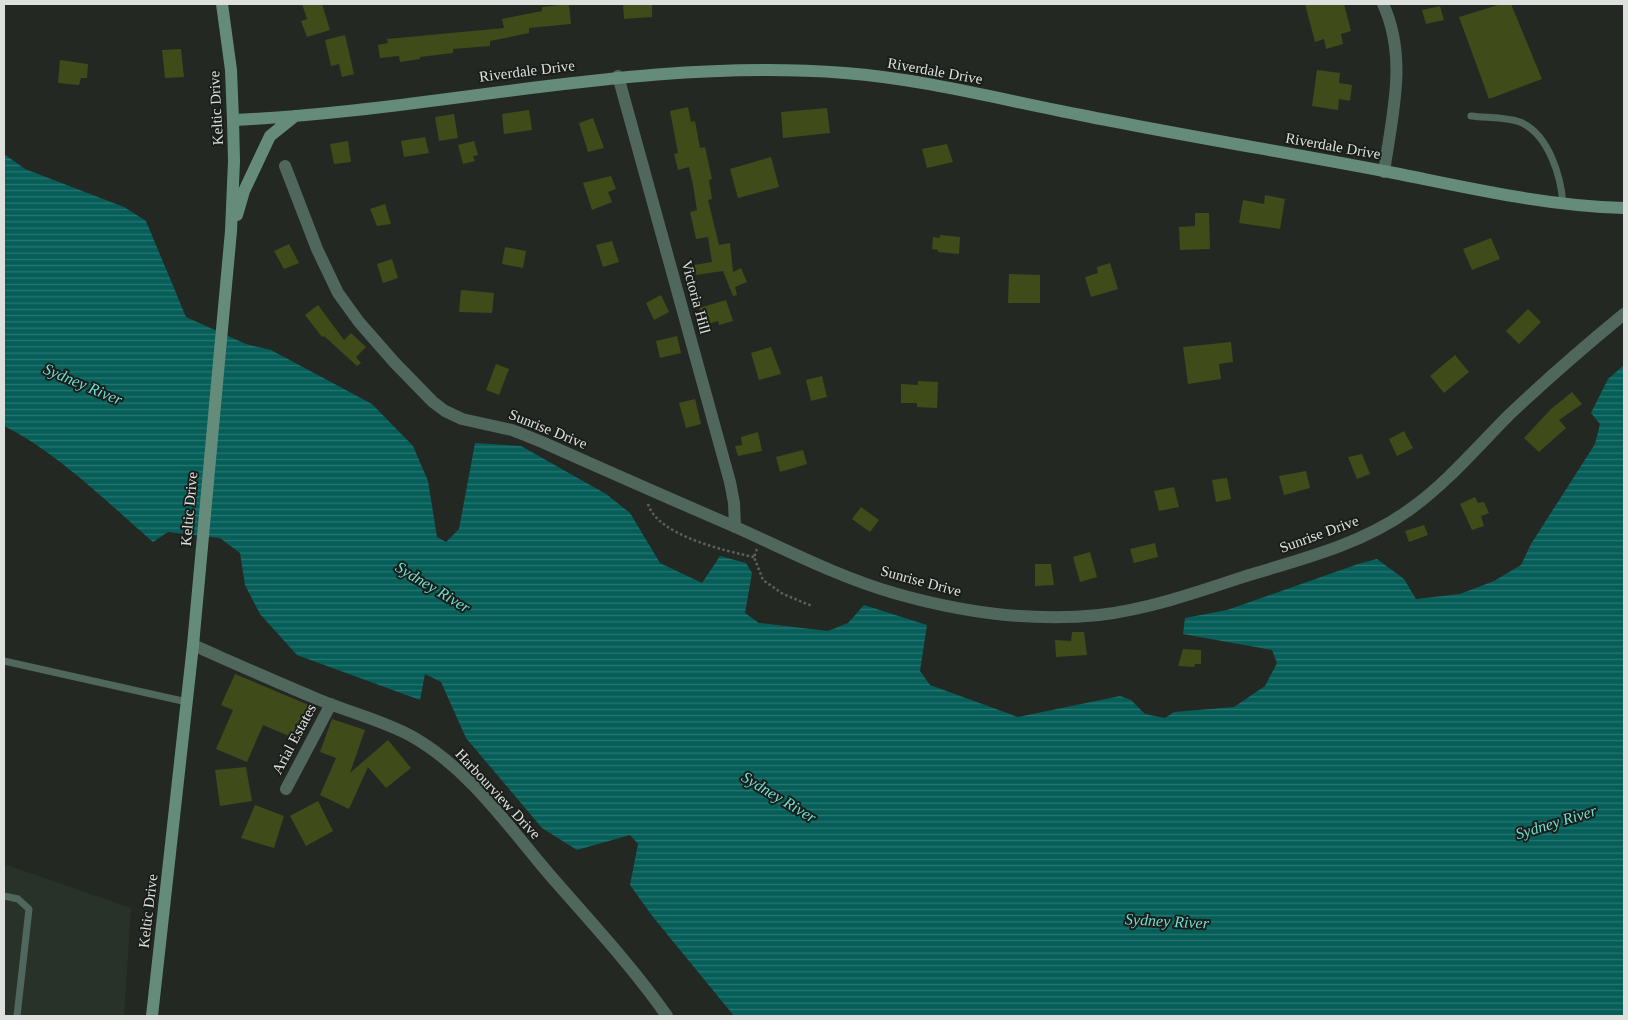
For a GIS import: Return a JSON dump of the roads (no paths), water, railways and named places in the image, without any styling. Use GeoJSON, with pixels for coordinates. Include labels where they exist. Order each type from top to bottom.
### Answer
{"type":"FeatureCollection","features":[{"type":"Feature","properties":{"kind":"main road","name":"Keltic Drive"},"geometry":{"type":"LineString","coordinates":[[152,1016],[194,645],[231,231],[234,161],[233,120],[230,70],[222,4]]}},
{"type":"Feature","properties":{"kind":"main road","name":"Riverdale Drive"},"geometry":{"type":"LineString","coordinates":[[233,120],[296,116],[618,76],[771,69],[848,73],[902,80],[1202,139],[1564,205],[1624,208]]}},
{"type":"Feature","properties":{"kind":"main road"},"geometry":{"type":"LineString","coordinates":[[231,231],[244,191],[270,136],[296,116]]}},
{"type":"Feature","properties":{"kind":"street"},"geometry":{"type":"LineString","coordinates":[[1383,4],[1394,38],[1398,72],[1384,172]]}},
{"type":"Feature","properties":{"kind":"street","name":"Victoria Hill"},"geometry":{"type":"LineString","coordinates":[[618,76],[730,482],[734,503],[735,527]]}},
{"type":"Feature","properties":{"kind":"street","name":"Sunrise Drive"},"geometry":{"type":"LineString","coordinates":[[286,166],[317,249],[344,303],[394,362],[433,402],[456,417],[512,430],[839,573],[892,593],[958,608],[1006,615],[1077,616],[1144,607],[1337,547],[1368,535],[1395,519],[1432,492],[1511,414],[1584,346],[1624,314]]}},
{"type":"Feature","properties":{"kind":"street","name":"Harbourview Drive"},"geometry":{"type":"LineString","coordinates":[[194,645],[330,704],[413,737],[451,764],[581,910],[667,1016]]}},
{"type":"Feature","properties":{"kind":"street","name":"Arial Estates"},"geometry":{"type":"LineString","coordinates":[[286,789],[330,704]]}},
{"type":"Feature","properties":{"kind":"lane"},"geometry":{"type":"LineString","coordinates":[[1470,116],[1518,121],[1531,127],[1555,163],[1562,182],[1564,205]]}},
{"type":"Feature","properties":{"kind":"lane"},"geometry":{"type":"LineString","coordinates":[[4,661],[187,702]]}},
{"type":"Feature","properties":{"kind":"lane"},"geometry":{"type":"LineString","coordinates":[[4,896],[18,899],[28,909],[16,1016]]}},
{"type":"Feature","properties":{"kind":"water","name":"Sydney River"},"geometry":{"type":"Polygon","coordinates":[[[4,154],[25,169],[124,207],[146,221],[186,317],[246,344],[271,350],[372,404],[413,446],[428,481],[437,537],[446,542],[459,529],[475,443],[521,446],[606,494],[630,513],[660,563],[702,583],[720,556],[746,563],[752,573],[745,613],[759,623],[828,631],[848,623],[864,605],[927,625],[920,671],[930,685],[1018,717],[1120,696],[1131,700],[1145,714],[1165,718],[1174,712],[1234,707],[1265,686],[1277,663],[1272,650],[1183,634],[1185,618],[1227,610],[1358,564],[1377,559],[1404,579],[1416,599],[1460,594],[1494,581],[1521,565],[1531,544],[1595,444],[1600,424],[1591,413],[1608,379],[1624,365],[1624,1016],[734,1016],[653,917],[630,885],[638,844],[630,835],[577,850],[542,828],[466,738],[441,682],[425,674],[420,700],[297,655],[260,614],[245,585],[240,553],[220,538],[168,532],[153,542],[63,464],[24,437],[4,426],[4,154]]]}}]}
